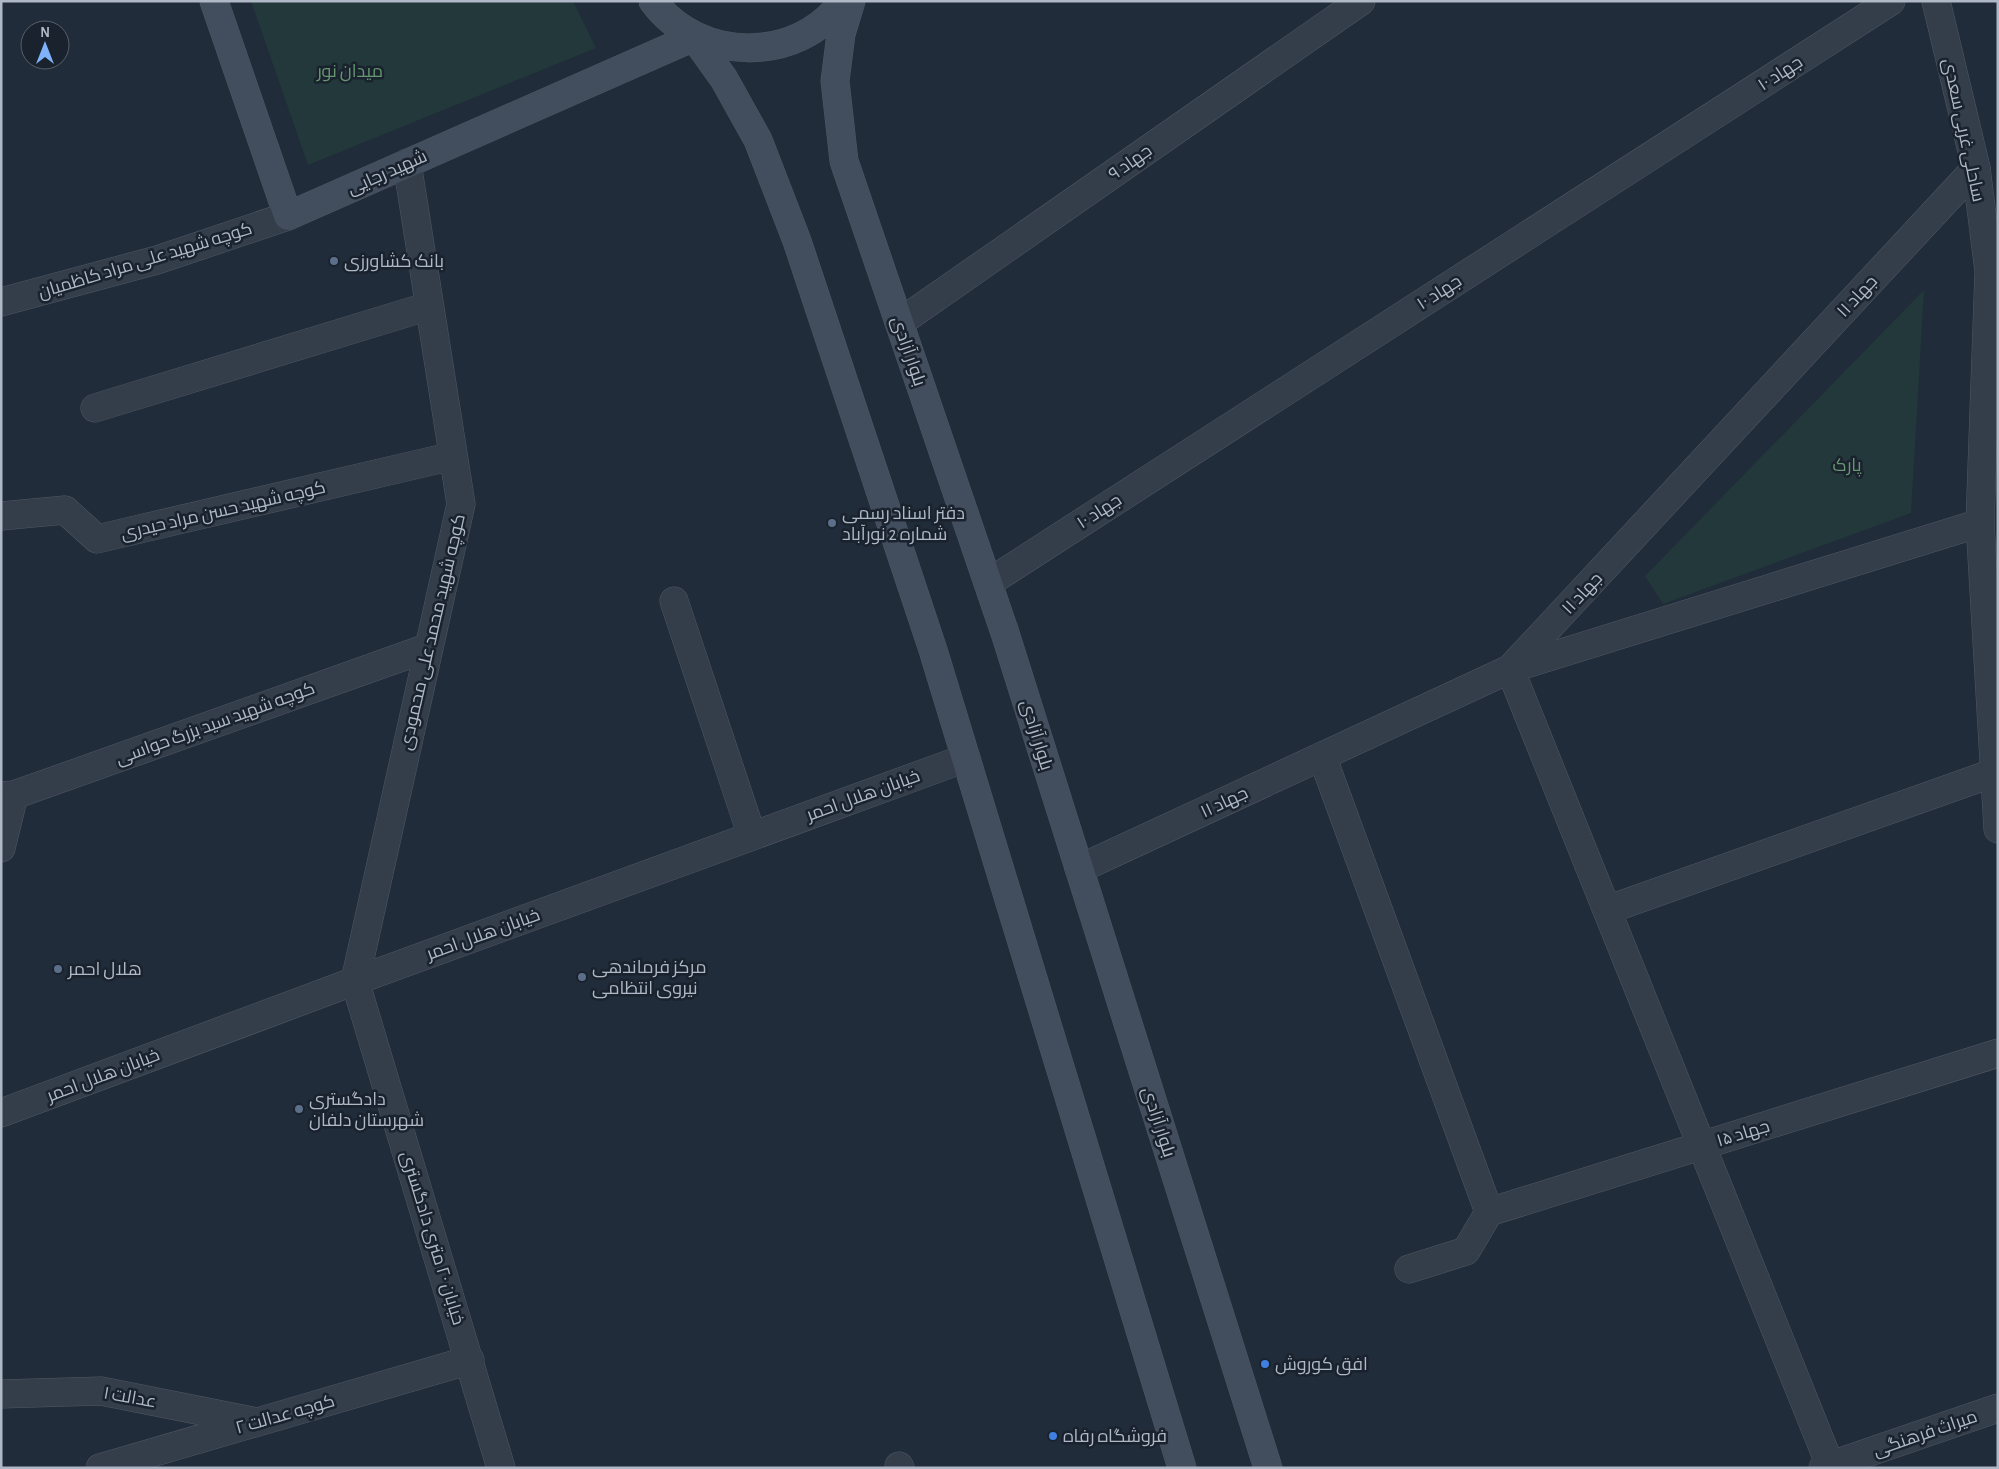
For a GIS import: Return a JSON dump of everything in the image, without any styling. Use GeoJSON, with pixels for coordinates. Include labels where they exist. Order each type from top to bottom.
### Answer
{"type":"FeatureCollection","features":[{"type":"Feature","properties":{"kind":"main road"},"geometry":{"type":"LineString","coordinates":[[214,1],[288,216]]}},
{"type":"Feature","properties":{"kind":"main road"},"geometry":{"type":"LineString","coordinates":[[653,1],[664,15],[694,37],[724,79],[758,140],[793,232],[930,641],[1182,1468]]}},
{"type":"Feature","properties":{"kind":"main road"},"geometry":{"type":"LineString","coordinates":[[694,37],[730,48],[767,48],[803,36],[834,15],[843,1]]}},
{"type":"Feature","properties":{"kind":"main road","name":"بلوار آزادی"},"geometry":{"type":"LineString","coordinates":[[851,1],[841,34],[835,82],[844,161],[988,583],[1268,1468]]}},
{"type":"Feature","properties":{"kind":"main road","name":"شهید رجایی"},"geometry":{"type":"LineString","coordinates":[[288,216],[694,37]]}},
{"type":"Feature","properties":{"kind":"street","name":"جهاد ۹"},"geometry":{"type":"LineString","coordinates":[[899,323],[1361,1]]}},
{"type":"Feature","properties":{"kind":"street","name":"جهاد ۱۰"},"geometry":{"type":"LineString","coordinates":[[988,583],[1891,1]]}},
{"type":"Feature","properties":{"kind":"street","name":"ساحلی غربی سعدی"},"geometry":{"type":"LineString","coordinates":[[1936,1],[1976,168],[1989,271],[1980,523],[1993,773],[1998,829]]}},
{"type":"Feature","properties":{"kind":"street","name":"کوچه شهید محمد علی محمودی"},"geometry":{"type":"LineString","coordinates":[[355,980],[427,648],[461,504],[407,163]]}},
{"type":"Feature","properties":{"kind":"street","name":"جهاد ۱۱"},"geometry":{"type":"LineString","coordinates":[[1079,869],[1510,669],[1976,168]]}},
{"type":"Feature","properties":{"kind":"street","name":"کوچه شهید علی مراد کاظمیان"},"geometry":{"type":"LineString","coordinates":[[1,302],[156,260],[288,216]]}},
{"type":"Feature","properties":{"kind":"street"},"geometry":{"type":"LineString","coordinates":[[95,408],[430,306]]}},
{"type":"Feature","properties":{"kind":"street","name":"کوچه شهید حسن مراد حیدری"},"geometry":{"type":"LineString","coordinates":[[1,516],[65,510],[97,539],[453,456]]}},
{"type":"Feature","properties":{"kind":"street"},"geometry":{"type":"LineString","coordinates":[[1826,1466],[1701,1146],[1510,669],[1980,523]]}},
{"type":"Feature","properties":{"kind":"street"},"geometry":{"type":"LineString","coordinates":[[674,602],[752,836]]}},
{"type":"Feature","properties":{"kind":"street","name":"کوچه شهید سید بزرگ حواسی"},"geometry":{"type":"LineString","coordinates":[[7,795],[427,648]]}},
{"type":"Feature","properties":{"kind":"street"},"geometry":{"type":"LineString","coordinates":[[1322,756],[1489,1212],[1466,1251],[1408,1269]]}},
{"type":"Feature","properties":{"kind":"street","name":"خیابان هلال احمر"},"geometry":{"type":"LineString","coordinates":[[1,1113],[355,980],[966,758]]}},
{"type":"Feature","properties":{"kind":"street"},"geometry":{"type":"LineString","coordinates":[[1607,910],[1993,773]]}},
{"type":"Feature","properties":{"kind":"street"},"geometry":{"type":"LineString","coordinates":[[1,848],[7,795]]}},
{"type":"Feature","properties":{"kind":"street","name":"خیابان ۲۰ متری دادگستری"},"geometry":{"type":"LineString","coordinates":[[355,980],[501,1468]]}},
{"type":"Feature","properties":{"kind":"street","name":"جهاد ۱۵"},"geometry":{"type":"LineString","coordinates":[[1489,1212],[1998,1054]]}},
{"type":"Feature","properties":{"kind":"street","name":"کوچه عدالت ۲"},"geometry":{"type":"LineString","coordinates":[[100,1468],[470,1360]]}},
{"type":"Feature","properties":{"kind":"street","name":"عدالت ۱"},"geometry":{"type":"LineString","coordinates":[[1,1394],[101,1391],[257,1422]]}},
{"type":"Feature","properties":{"kind":"street","name":"میراث فرهنگی"},"geometry":{"type":"LineString","coordinates":[[1826,1466],[1998,1408]]}},
{"type":"Feature","properties":{"kind":"green space","name":"میدان نور"},"geometry":{"type":"Polygon","coordinates":[[[251,1],[573,1],[596,48],[308,165],[251,1]]]}},
{"type":"Feature","properties":{"kind":"green space","name":"پارک"},"geometry":{"type":"Polygon","coordinates":[[[1924,290],[1911,513],[1663,604],[1645,576],[1924,290]]]}},
{"type":"Feature","properties":{"kind":"place","name":"بانک کشاورزی"},"geometry":{"type":"Point","coordinates":[334,261]}},
{"type":"Feature","properties":{"kind":"place","name":"دفتر اسناد رسمی شماره 2 نورآباد"},"geometry":{"type":"Point","coordinates":[832,523]}},
{"type":"Feature","properties":{"kind":"place","name":"هلال احمر"},"geometry":{"type":"Point","coordinates":[58,969]}},
{"type":"Feature","properties":{"kind":"place","name":"مرکز فرماندهی نیروی انتظامی"},"geometry":{"type":"Point","coordinates":[582,977]}},
{"type":"Feature","properties":{"kind":"place","name":"دادگستری شهرستان دلفان"},"geometry":{"type":"Point","coordinates":[299,1109]}},
{"type":"Feature","properties":{"kind":"place","name":"افق کوروش"},"geometry":{"type":"Point","coordinates":[1265,1364]}},
{"type":"Feature","properties":{"kind":"place","name":"فروشگاه رفاه"},"geometry":{"type":"Point","coordinates":[1053,1436]}}]}
